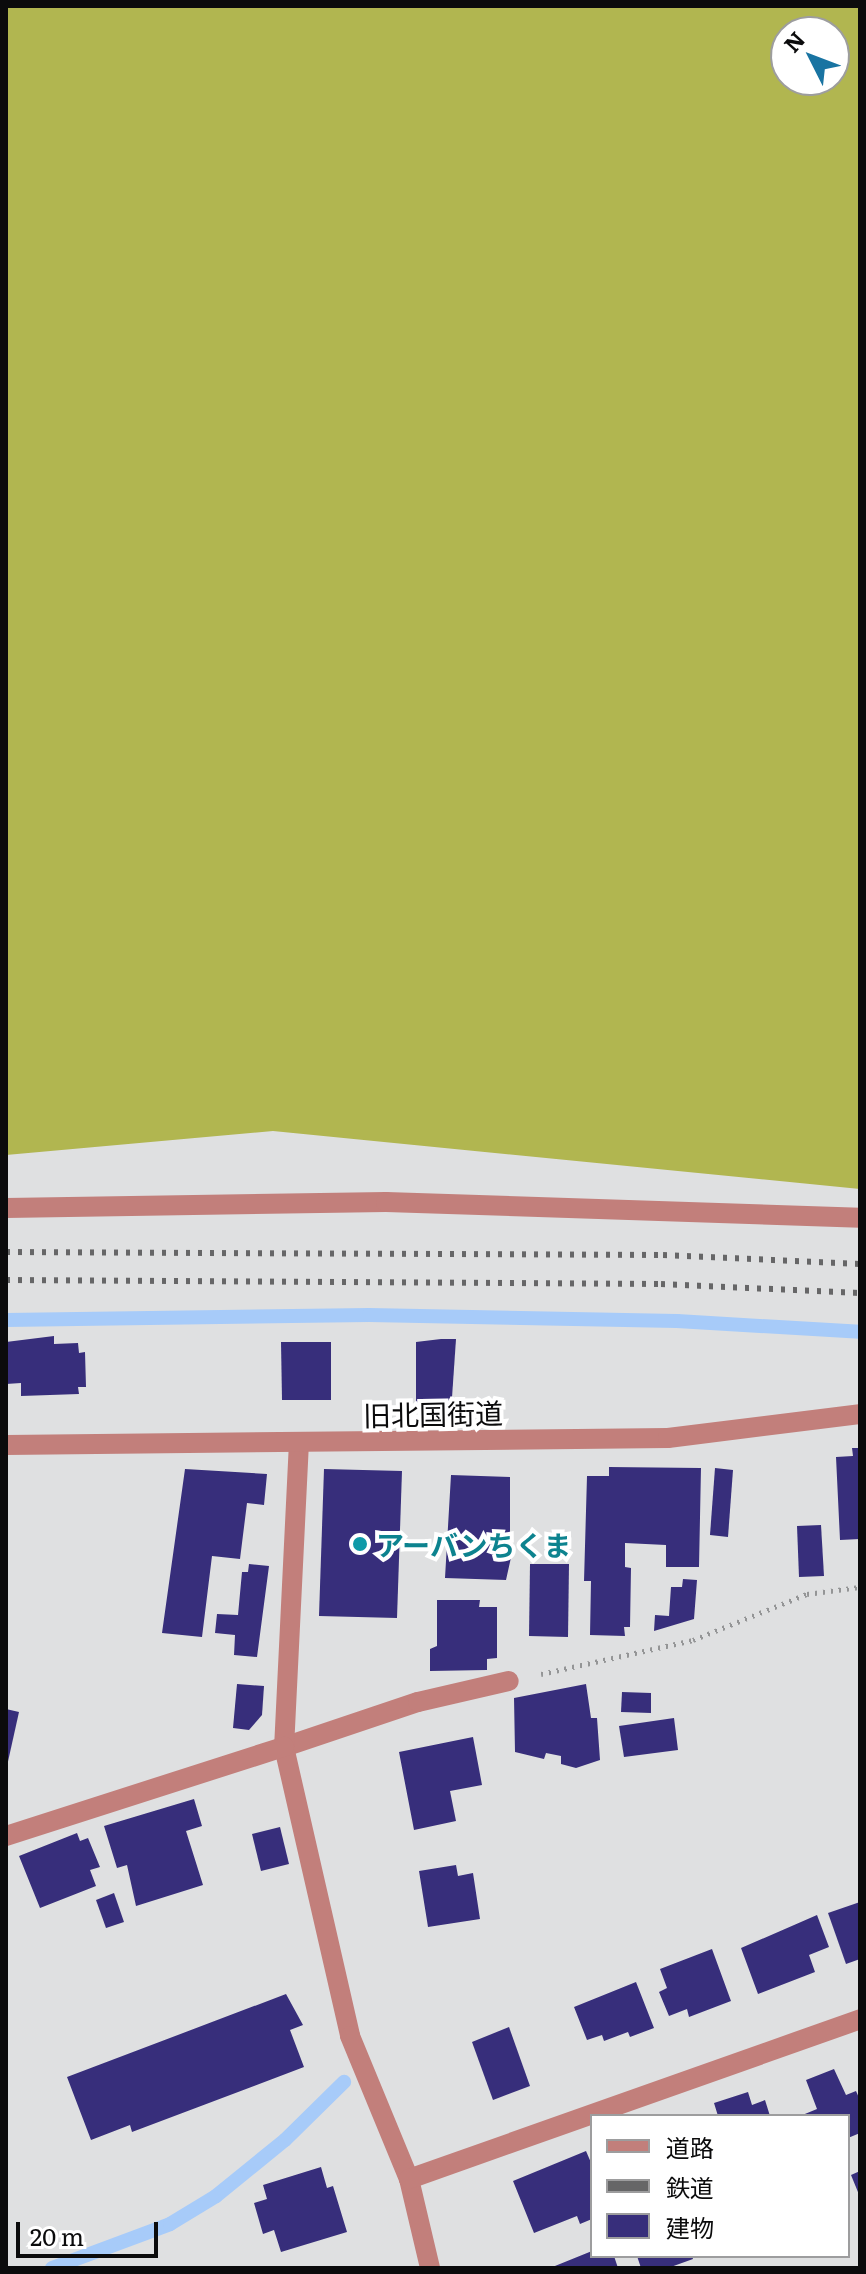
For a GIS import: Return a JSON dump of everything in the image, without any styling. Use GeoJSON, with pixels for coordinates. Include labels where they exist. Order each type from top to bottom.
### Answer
{"type":"FeatureCollection","features":[{"type":"Feature","properties":{"kind":"street"},"geometry":{"type":"LineString","coordinates":[[6,1208],[386,1202],[860,1218]]}},
{"type":"Feature","properties":{"kind":"street","name":"旧北国街道"},"geometry":{"type":"LineString","coordinates":[[6,1445],[668,1438],[860,1414]]}},
{"type":"Feature","properties":{"kind":"street"},"geometry":{"type":"LineString","coordinates":[[299,1442],[284,1747],[350,2036],[409,2179],[430,2268]]}},
{"type":"Feature","properties":{"kind":"street"},"geometry":{"type":"LineString","coordinates":[[6,1836],[418,1702],[509,1681]]}},
{"type":"Feature","properties":{"kind":"street"},"geometry":{"type":"LineString","coordinates":[[592,2114],[860,2019]]}},
{"type":"Feature","properties":{"kind":"street"},"geometry":{"type":"LineString","coordinates":[[409,2179],[590,2115]]}},
{"type":"Feature","properties":{"kind":"path"},"geometry":{"type":"LineString","coordinates":[[509,1681],[693,1640],[807,1594],[860,1587]]}},
{"type":"Feature","properties":{"kind":"green space"},"geometry":{"type":"Polygon","coordinates":[[[6,6],[860,6],[860,1189],[273,1131],[6,1155],[6,6]]]}},
{"type":"Feature","properties":{"kind":"building"},"geometry":{"type":"Polygon","coordinates":[[[54,1336],[54,1344],[78,1343],[79,1353],[85,1352],[86,1387],[78,1387],[79,1394],[21,1396],[21,1383],[6,1384],[6,1342],[54,1336]]]}},
{"type":"Feature","properties":{"kind":"building"},"geometry":{"type":"Polygon","coordinates":[[[456,1339],[451,1412],[416,1412],[416,1342],[456,1339]]]}},
{"type":"Feature","properties":{"kind":"building"},"geometry":{"type":"Polygon","coordinates":[[[281,1342],[331,1342],[331,1400],[282,1400],[281,1342]]]}},
{"type":"Feature","properties":{"kind":"building"},"geometry":{"type":"Polygon","coordinates":[[[852,1448],[860,1448],[860,1539],[840,1540],[836,1457],[853,1456],[852,1448]]]}},
{"type":"Feature","properties":{"kind":"building"},"geometry":{"type":"Polygon","coordinates":[[[609,1467],[701,1468],[699,1567],[666,1567],[666,1545],[625,1543],[625,1567],[631,1568],[630,1627],[624,1627],[625,1636],[590,1635],[591,1581],[584,1581],[587,1476],[609,1476],[609,1467]]]}},
{"type":"Feature","properties":{"kind":"building"},"geometry":{"type":"Polygon","coordinates":[[[715,1468],[733,1470],[728,1537],[710,1535],[715,1468]]]}},
{"type":"Feature","properties":{"kind":"building"},"geometry":{"type":"Polygon","coordinates":[[[185,1469],[267,1474],[264,1505],[247,1503],[240,1559],[212,1556],[202,1637],[162,1633],[185,1469]]]}},
{"type":"Feature","properties":{"kind":"building","name":"アーバンちくま"},"geometry":{"type":"Polygon","coordinates":[[[324,1469],[402,1471],[397,1618],[319,1616],[324,1469]]]}},
{"type":"Feature","properties":{"kind":"building"},"geometry":{"type":"Polygon","coordinates":[[[451,1475],[510,1477],[510,1544],[514,1544],[506,1580],[445,1578],[451,1475]]]}},
{"type":"Feature","properties":{"kind":"building"},"geometry":{"type":"Polygon","coordinates":[[[821,1525],[824,1576],[799,1577],[797,1526],[821,1525]]]}},
{"type":"Feature","properties":{"kind":"building"},"geometry":{"type":"Polygon","coordinates":[[[249,1564],[269,1566],[257,1657],[234,1655],[235,1635],[215,1633],[217,1614],[238,1615],[242,1572],[248,1572],[249,1564]]]}},
{"type":"Feature","properties":{"kind":"building"},"geometry":{"type":"Polygon","coordinates":[[[530,1564],[569,1564],[568,1637],[529,1636],[530,1564]]]}},
{"type":"Feature","properties":{"kind":"building"},"geometry":{"type":"Polygon","coordinates":[[[683,1579],[697,1580],[694,1619],[654,1631],[655,1615],[669,1616],[671,1587],[682,1587],[683,1579]]]}},
{"type":"Feature","properties":{"kind":"building"},"geometry":{"type":"Polygon","coordinates":[[[437,1600],[480,1600],[479,1607],[497,1607],[497,1658],[487,1659],[487,1670],[430,1671],[430,1649],[437,1646],[437,1600]]]}},
{"type":"Feature","properties":{"kind":"building"},"geometry":{"type":"Polygon","coordinates":[[[237,1684],[264,1686],[262,1715],[249,1730],[233,1728],[237,1684]]]}},
{"type":"Feature","properties":{"kind":"building"},"geometry":{"type":"Polygon","coordinates":[[[586,1684],[591,1718],[597,1718],[600,1760],[576,1768],[561,1764],[561,1756],[546,1753],[544,1759],[515,1752],[514,1698],[586,1684]]]}},
{"type":"Feature","properties":{"kind":"building"},"geometry":{"type":"Polygon","coordinates":[[[622,1692],[651,1693],[651,1713],[621,1712],[622,1692]]]}},
{"type":"Feature","properties":{"kind":"building"},"geometry":{"type":"Polygon","coordinates":[[[6,1709],[19,1712],[7,1766],[6,1766],[6,1709]]]}},
{"type":"Feature","properties":{"kind":"building"},"geometry":{"type":"Polygon","coordinates":[[[674,1718],[678,1750],[624,1757],[619,1726],[674,1718]]]}},
{"type":"Feature","properties":{"kind":"building"},"geometry":{"type":"Polygon","coordinates":[[[473,1737],[482,1785],[450,1791],[456,1821],[414,1830],[399,1752],[473,1737]]]}},
{"type":"Feature","properties":{"kind":"building"},"geometry":{"type":"Polygon","coordinates":[[[194,1799],[202,1826],[186,1831],[203,1885],[136,1906],[127,1865],[117,1868],[104,1826],[194,1799]]]}},
{"type":"Feature","properties":{"kind":"building"},"geometry":{"type":"Polygon","coordinates":[[[280,1827],[289,1864],[261,1871],[252,1834],[280,1827]]]}},
{"type":"Feature","properties":{"kind":"building"},"geometry":{"type":"Polygon","coordinates":[[[77,1833],[80,1841],[88,1838],[100,1867],[90,1870],[96,1886],[40,1908],[19,1856],[77,1833]]]}},
{"type":"Feature","properties":{"kind":"building"},"geometry":{"type":"Polygon","coordinates":[[[456,1865],[458,1876],[473,1873],[480,1919],[428,1927],[419,1871],[456,1865]]]}},
{"type":"Feature","properties":{"kind":"building"},"geometry":{"type":"Polygon","coordinates":[[[114,1893],[124,1922],[106,1928],[96,1900],[114,1893]]]}},
{"type":"Feature","properties":{"kind":"building"},"geometry":{"type":"Polygon","coordinates":[[[860,1902],[860,1959],[846,1964],[828,1913],[860,1902]]]}},
{"type":"Feature","properties":{"kind":"building"},"geometry":{"type":"Polygon","coordinates":[[[817,1915],[829,1947],[809,1955],[815,1972],[758,1994],[741,1948],[817,1915]]]}},
{"type":"Feature","properties":{"kind":"building"},"geometry":{"type":"Polygon","coordinates":[[[712,1949],[731,2001],[689,2017],[687,2009],[669,2016],[659,1992],[667,1988],[660,1969],[712,1949]]]}},
{"type":"Feature","properties":{"kind":"building"},"geometry":{"type":"Polygon","coordinates":[[[636,1982],[654,2028],[630,2037],[628,2032],[604,2041],[602,2035],[587,2040],[574,2007],[636,1982]]]}},
{"type":"Feature","properties":{"kind":"building"},"geometry":{"type":"Polygon","coordinates":[[[286,1994],[303,2025],[290,2030],[304,2067],[132,2132],[130,2125],[91,2140],[67,2077],[286,1994]]]}},
{"type":"Feature","properties":{"kind":"building"},"geometry":{"type":"Polygon","coordinates":[[[509,2027],[530,2086],[493,2100],[472,2042],[509,2027]]]}},
{"type":"Feature","properties":{"kind":"building"},"geometry":{"type":"Polygon","coordinates":[[[834,2069],[846,2095],[856,2091],[860,2100],[860,2133],[850,2137],[850,2114],[805,2114],[817,2109],[806,2080],[834,2069]]]}},
{"type":"Feature","properties":{"kind":"building"},"geometry":{"type":"Polygon","coordinates":[[[748,2092],[752,2105],[765,2100],[769,2114],[717,2114],[714,2103],[748,2092]]]}},
{"type":"Feature","properties":{"kind":"building"},"geometry":{"type":"Polygon","coordinates":[[[586,2151],[590,2160],[590,2220],[580,2224],[577,2216],[534,2233],[513,2181],[586,2151]]]}},
{"type":"Feature","properties":{"kind":"building"},"geometry":{"type":"Polygon","coordinates":[[[321,2167],[327,2188],[333,2186],[347,2232],[281,2252],[274,2230],[263,2234],[254,2203],[267,2199],[263,2185],[321,2167]]]}},
{"type":"Feature","properties":{"kind":"building"},"geometry":{"type":"Polygon","coordinates":[[[860,2171],[860,2197],[851,2175],[860,2171]]]}},
{"type":"Feature","properties":{"kind":"building"},"geometry":{"type":"Polygon","coordinates":[[[590,2252],[590,2258],[615,2258],[618,2268],[550,2268],[590,2252]]]}},
{"type":"Feature","properties":{"kind":"building"},"geometry":{"type":"Polygon","coordinates":[[[638,2258],[693,2259],[668,2268],[641,2268],[638,2258]]]}},
{"type":"Feature","properties":{"kind":"waterway"},"geometry":{"type":"LineString","coordinates":[[6,1320],[369,1315],[677,1321],[860,1332]]}},
{"type":"Feature","properties":{"kind":"waterway"},"geometry":{"type":"LineString","coordinates":[[52,2268],[170,2224],[216,2196],[285,2140],[344,2082]]}},
{"type":"Feature","properties":{"kind":"railway"},"geometry":{"type":"LineString","coordinates":[[6,1252],[663,1255],[860,1264]]}},
{"type":"Feature","properties":{"kind":"railway"},"geometry":{"type":"LineString","coordinates":[[6,1280],[661,1284],[860,1293]]}},
{"type":"Feature","properties":{"kind":"place","name":"アーバンちくま"},"geometry":{"type":"Point","coordinates":[360,1544]}}]}
